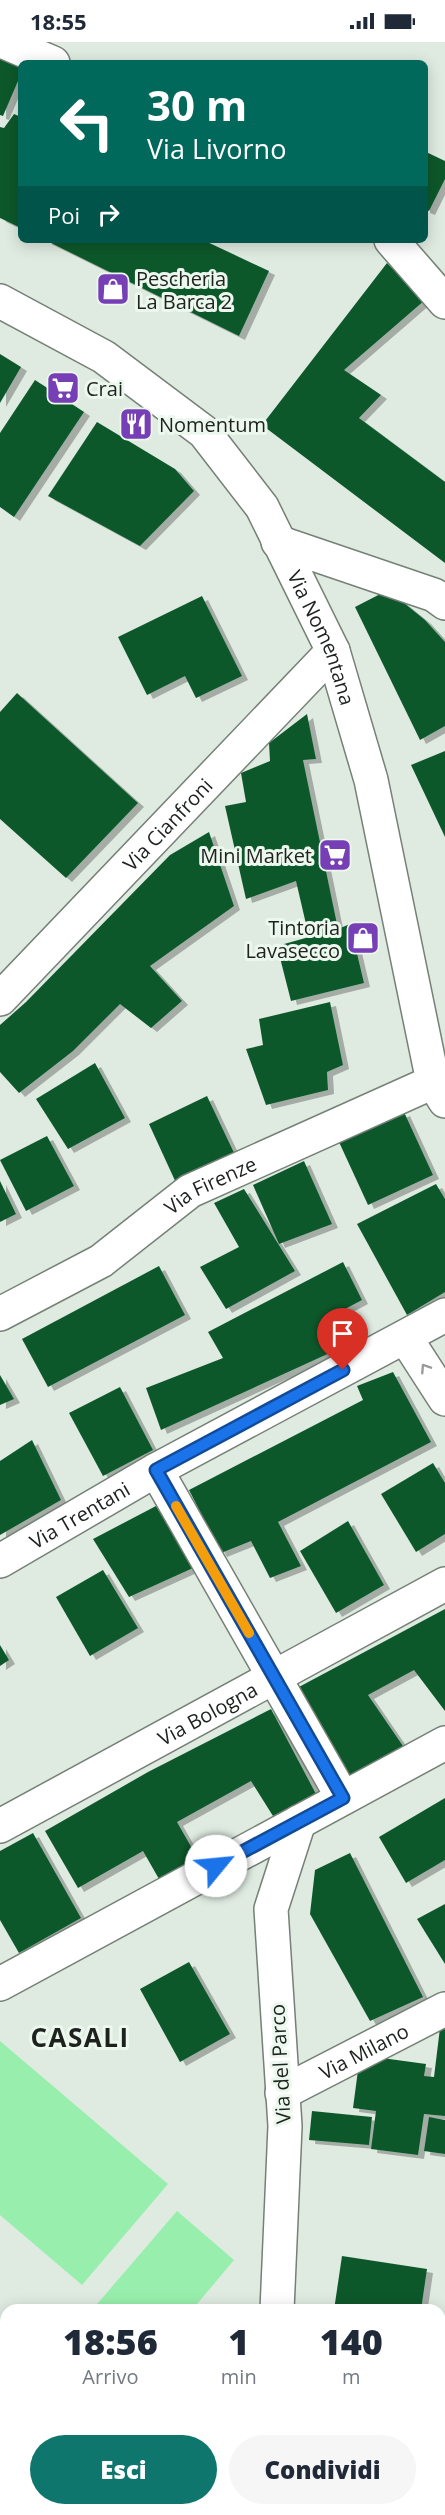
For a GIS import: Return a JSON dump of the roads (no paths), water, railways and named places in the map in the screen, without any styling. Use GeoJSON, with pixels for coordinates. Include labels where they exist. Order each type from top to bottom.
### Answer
{"type":"FeatureCollection","features":[{"type":"Feature","properties":{"kind":"street"},"geometry":{"type":"LineString","coordinates":[[4,42],[45,60]]}},
{"type":"Feature","properties":{"kind":"street"},"geometry":{"type":"LineString","coordinates":[[394,243],[445,302]]}},
{"type":"Feature","properties":{"kind":"street","name":"Via Nomentana"},"geometry":{"type":"LineString","coordinates":[[0,301],[104,357],[204,432],[262,507],[333,651],[371,780],[439,1091]]}},
{"type":"Feature","properties":{"kind":"street"},"geometry":{"type":"LineString","coordinates":[[278,542],[434,595],[445,603]]}},
{"type":"Feature","properties":{"kind":"street","name":"Via Cianfroni"},"geometry":{"type":"LineString","coordinates":[[0,999],[333,651]]}},
{"type":"Feature","properties":{"kind":"street","name":"Via Firenze"},"geometry":{"type":"LineString","coordinates":[[0,1314],[101,1261],[190,1191],[439,1091]]}},
{"type":"Feature","properties":{"kind":"street","name":"Via Trentani"},"geometry":{"type":"LineString","coordinates":[[0,1561],[156,1470],[445,1315]]}},
{"type":"Feature","properties":{"kind":"street"},"geometry":{"type":"LineString","coordinates":[[405,1337],[445,1399]]}},
{"type":"Feature","properties":{"kind":"street"},"geometry":{"type":"LineString","coordinates":[[156,1470],[343,1798]]}},
{"type":"Feature","properties":{"kind":"street","name":"Via Bologna"},"geometry":{"type":"LineString","coordinates":[[0,1826],[445,1584]]}},
{"type":"Feature","properties":{"kind":"street"},"geometry":{"type":"LineString","coordinates":[[0,1983],[445,1743]]}},
{"type":"Feature","properties":{"kind":"street","name":"Via del Parco"},"geometry":{"type":"LineString","coordinates":[[277,2304],[285,2126],[272,1909],[299,1822]]}},
{"type":"Feature","properties":{"kind":"street","name":"Via Milano"},"geometry":{"type":"LineString","coordinates":[[282,2093],[445,2009]]}},
{"type":"Feature","properties":{"kind":"place","name":"Pescheria La Barca 2"},"geometry":{"type":"Point","coordinates":[113,289]}},
{"type":"Feature","properties":{"kind":"place","name":"Crai"},"geometry":{"type":"Point","coordinates":[63,388]}},
{"type":"Feature","properties":{"kind":"place","name":"Nomentum"},"geometry":{"type":"Point","coordinates":[136,424]}},
{"type":"Feature","properties":{"kind":"place","name":"Mini Market"},"geometry":{"type":"Point","coordinates":[335,855]}},
{"type":"Feature","properties":{"kind":"place","name":"Tintoria Lavasecco"},"geometry":{"type":"Point","coordinates":[363,938]}},
{"type":"Feature","properties":{"kind":"district","name":"CASALI"},"geometry":{"type":"Point","coordinates":[80,2037]}}]}
